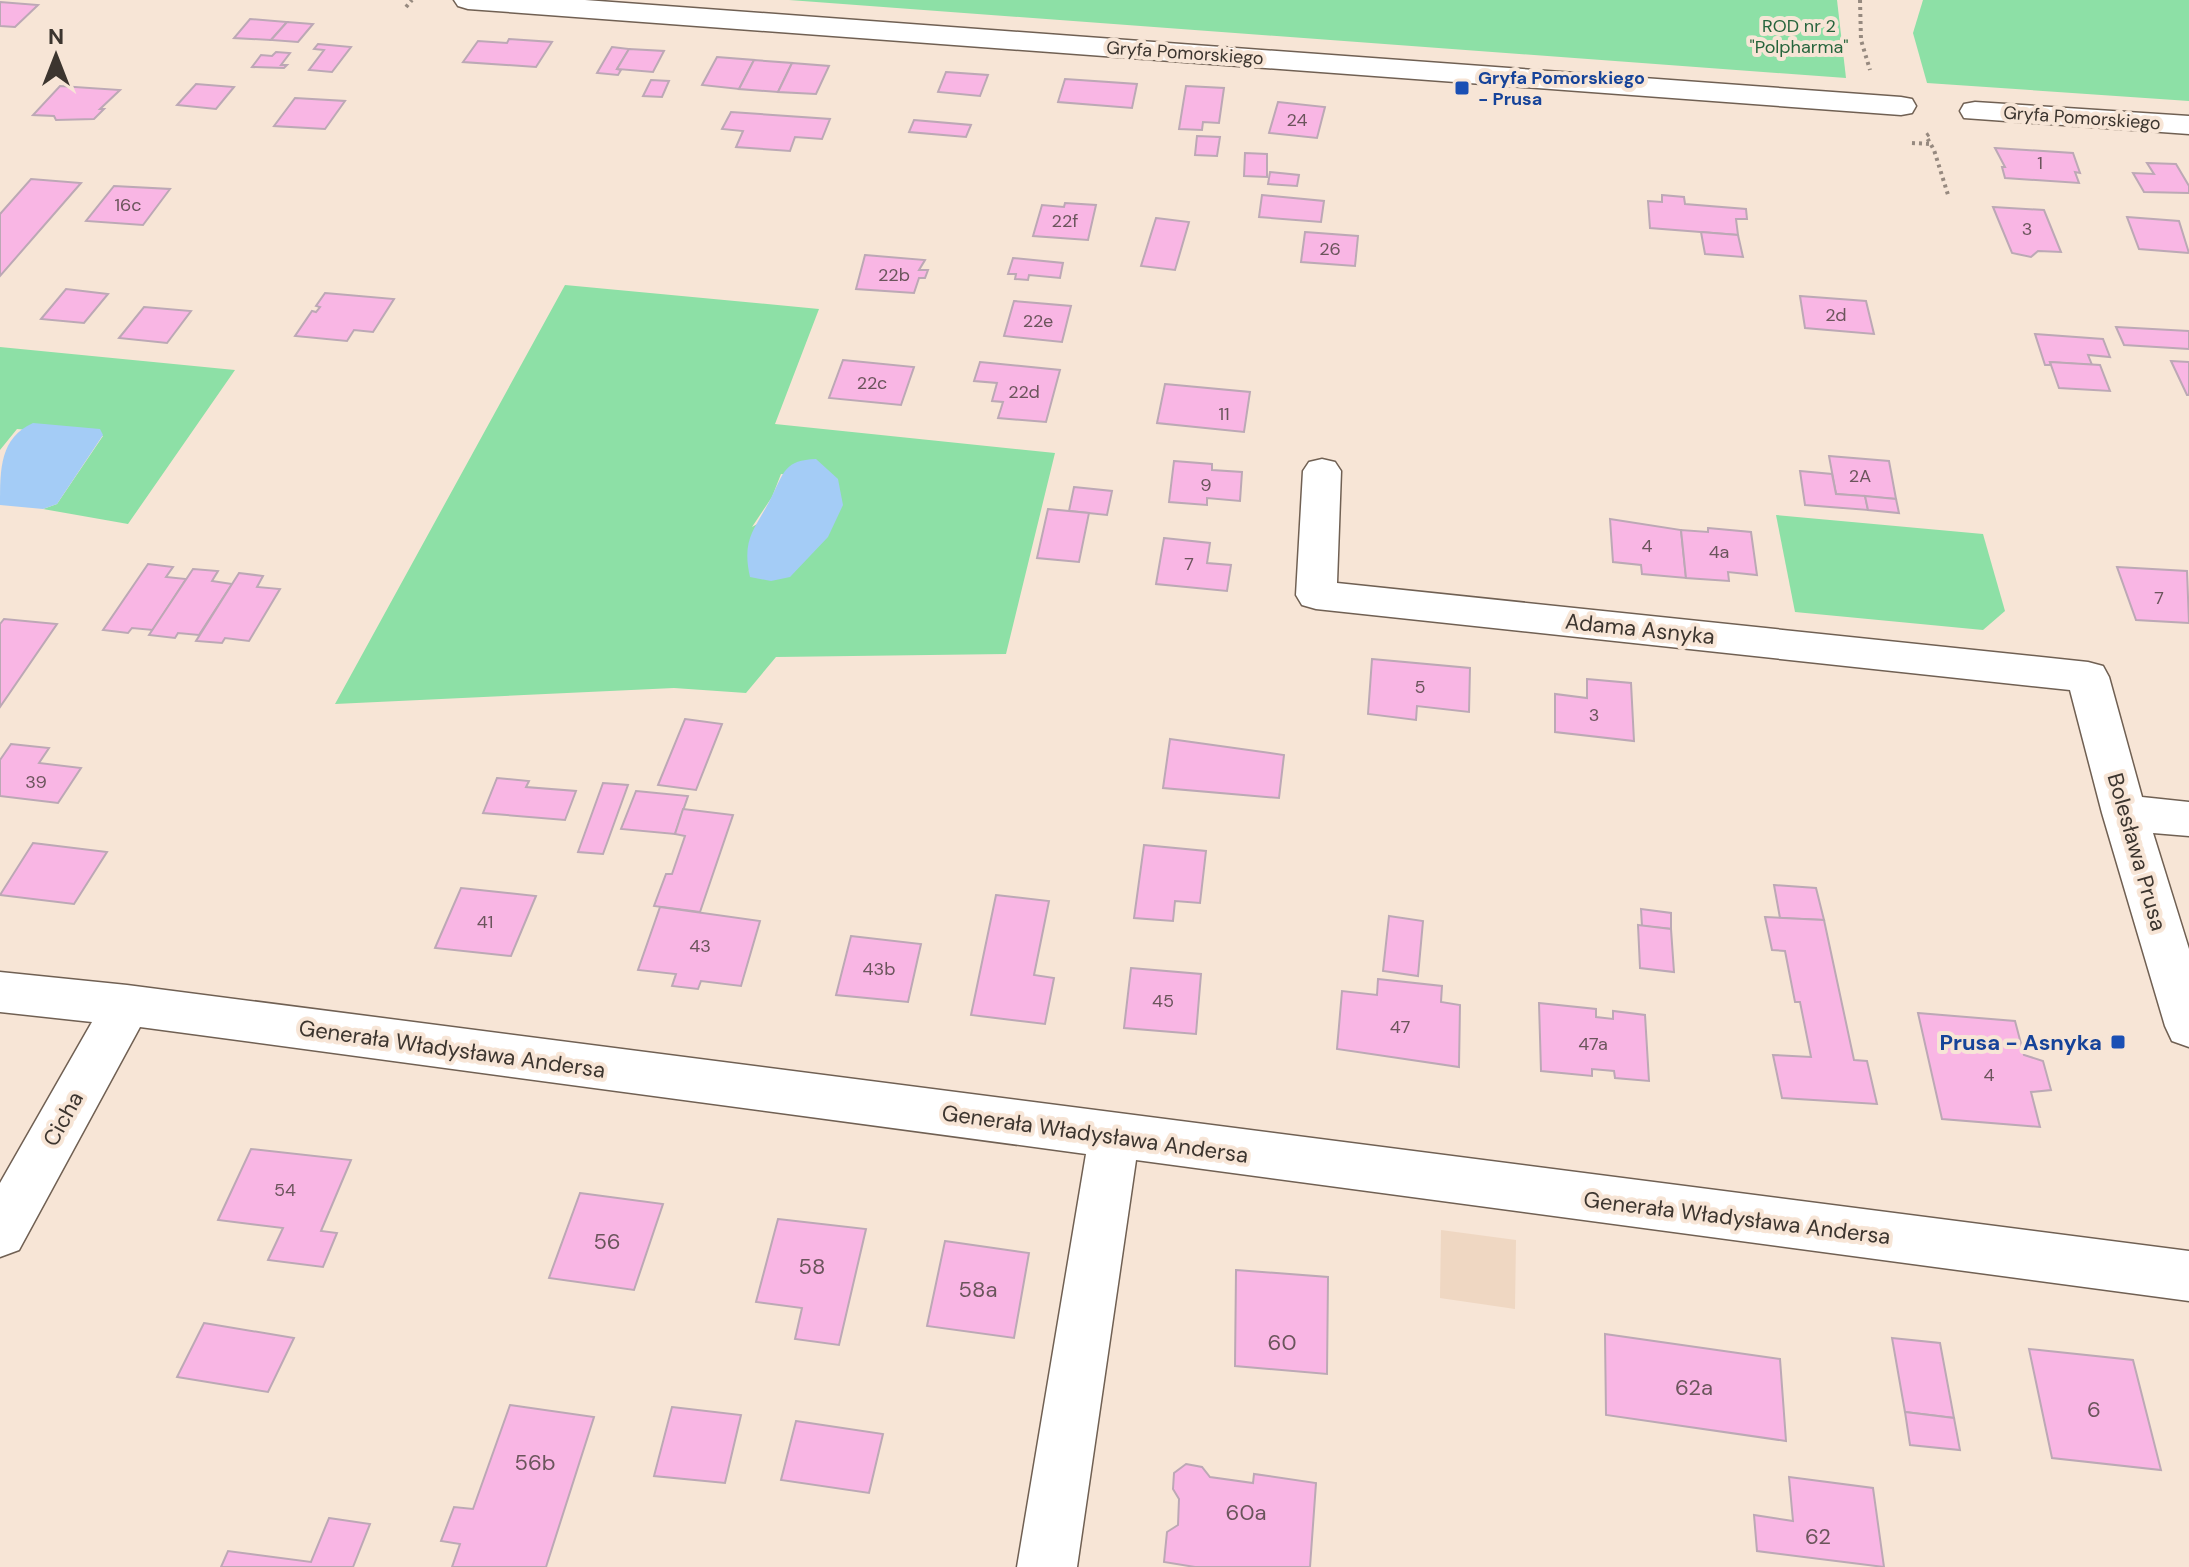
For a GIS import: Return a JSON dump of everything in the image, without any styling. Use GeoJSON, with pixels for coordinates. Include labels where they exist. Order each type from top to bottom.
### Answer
{"type":"FeatureCollection","features":[{"type":"Feature","properties":{"kind":"street","name":"Gryfa Pomorskiego"},"geometry":{"type":"LineString","coordinates":[[468,0],[1901,106]]}},
{"type":"Feature","properties":{"kind":"street","name":"Gryfa Pomorskiego"},"geometry":{"type":"LineString","coordinates":[[1975,111],[2189,125]]}},
{"type":"Feature","properties":{"kind":"street","name":"Adama Asnyka"},"geometry":{"type":"LineString","coordinates":[[1322,471],[1316,595],[2088,677]]}},
{"type":"Feature","properties":{"kind":"street","name":"Bolesława Prusa"},"geometry":{"type":"LineString","coordinates":[[2088,677],[2124,813],[2189,1026]]}},
{"type":"Feature","properties":{"kind":"street"},"geometry":{"type":"LineString","coordinates":[[2124,813],[2189,819]]}},
{"type":"Feature","properties":{"kind":"street","name":"Generała Władysława Andersa"},"geometry":{"type":"LineString","coordinates":[[0,992],[127,1005],[2189,1276]]}},
{"type":"Feature","properties":{"kind":"street","name":"Cicha"},"geometry":{"type":"LineString","coordinates":[[0,1233],[127,1005]]}},
{"type":"Feature","properties":{"kind":"street"},"geometry":{"type":"LineString","coordinates":[[1047,1567],[1114,1137]]}},
{"type":"Feature","properties":{"kind":"path"},"geometry":{"type":"LineString","coordinates":[[406,7],[412,0]]}},
{"type":"Feature","properties":{"kind":"shaded area"},"geometry":{"type":"Polygon","coordinates":[[[1441,1230],[1516,1240],[1515,1309],[1440,1298],[1441,1230]]]}},
{"type":"Feature","properties":{"kind":"green space","name":"ROD nr 2 \"Polpharma\""},"geometry":{"type":"Polygon","coordinates":[[[789,0],[1837,0],[1846,78],[789,0]]]}},
{"type":"Feature","properties":{"kind":"green space"},"geometry":{"type":"Polygon","coordinates":[[[1923,0],[2189,0],[2189,101],[1927,83],[1913,33],[1923,0]]]}},
{"type":"Feature","properties":{"kind":"green space"},"geometry":{"type":"Polygon","coordinates":[[[565,285],[819,309],[775,424],[1055,453],[1006,654],[776,657],[746,693],[674,688],[335,704],[565,285]],[[781,474],[772,497],[752,527],[838,479],[781,474]]]}},
{"type":"Feature","properties":{"kind":"green space"},"geometry":{"type":"Polygon","coordinates":[[[0,347],[235,370],[128,524],[43,509],[57,504],[103,436],[17,429],[0,450],[0,347]]]}},
{"type":"Feature","properties":{"kind":"green space"},"geometry":{"type":"Polygon","coordinates":[[[1776,515],[1983,534],[2005,611],[1983,630],[1795,612],[1776,515]]]}},
{"type":"Feature","properties":{"kind":"water"},"geometry":{"type":"Polygon","coordinates":[[[33,423],[100,429],[103,435],[57,504],[43,509],[0,505],[2,467],[8,446],[22,429],[33,423]]]}},
{"type":"Feature","properties":{"kind":"water"},"geometry":{"type":"Polygon","coordinates":[[[816,459],[838,479],[843,505],[828,537],[790,577],[771,581],[750,577],[749,542],[783,474],[798,462],[816,459]]]}},
{"type":"Feature","properties":{"kind":"building"},"geometry":{"type":"Polygon","coordinates":[[[0,2],[38,5],[15,27],[0,26],[0,2]]]}},
{"type":"Feature","properties":{"kind":"building"},"geometry":{"type":"Polygon","coordinates":[[[250,19],[287,22],[271,40],[234,38],[250,19]]]}},
{"type":"Feature","properties":{"kind":"building"},"geometry":{"type":"Polygon","coordinates":[[[287,22],[313,24],[298,42],[271,40],[287,22]]]}},
{"type":"Feature","properties":{"kind":"building"},"geometry":{"type":"Polygon","coordinates":[[[509,39],[552,42],[536,67],[463,62],[478,41],[507,43],[509,39]]]}},
{"type":"Feature","properties":{"kind":"building"},"geometry":{"type":"Polygon","coordinates":[[[318,44],[351,47],[332,72],[309,70],[324,50],[314,49],[318,44]]]}},
{"type":"Feature","properties":{"kind":"building"},"geometry":{"type":"Polygon","coordinates":[[[612,47],[629,49],[617,69],[621,70],[618,75],[597,73],[612,47]]]}},
{"type":"Feature","properties":{"kind":"building"},"geometry":{"type":"Polygon","coordinates":[[[629,49],[664,51],[653,72],[617,69],[629,49]]]}},
{"type":"Feature","properties":{"kind":"building"},"geometry":{"type":"Polygon","coordinates":[[[276,52],[290,53],[281,65],[287,65],[284,68],[252,67],[261,55],[272,56],[276,52]]]}},
{"type":"Feature","properties":{"kind":"building"},"geometry":{"type":"Polygon","coordinates":[[[717,57],[754,60],[739,89],[702,85],[717,57]]]}},
{"type":"Feature","properties":{"kind":"building"},"geometry":{"type":"Polygon","coordinates":[[[754,60],[792,63],[778,92],[739,89],[754,60]]]}},
{"type":"Feature","properties":{"kind":"building"},"geometry":{"type":"Polygon","coordinates":[[[792,63],[829,66],[816,94],[778,92],[792,63]]]}},
{"type":"Feature","properties":{"kind":"building"},"geometry":{"type":"Polygon","coordinates":[[[946,72],[988,75],[980,96],[938,92],[946,72]]]}},
{"type":"Feature","properties":{"kind":"building"},"geometry":{"type":"Polygon","coordinates":[[[1065,79],[1137,84],[1132,108],[1058,102],[1065,79]]]}},
{"type":"Feature","properties":{"kind":"building"},"geometry":{"type":"Polygon","coordinates":[[[651,80],[669,81],[662,97],[643,96],[651,80]]]}},
{"type":"Feature","properties":{"kind":"building"},"geometry":{"type":"Polygon","coordinates":[[[196,84],[234,87],[216,109],[177,105],[196,84]]]}},
{"type":"Feature","properties":{"kind":"building"},"geometry":{"type":"Polygon","coordinates":[[[60,86],[120,90],[94,119],[56,120],[54,116],[33,115],[60,86]]]}},
{"type":"Feature","properties":{"kind":"building"},"geometry":{"type":"Polygon","coordinates":[[[1186,86],[1224,88],[1219,123],[1203,122],[1202,130],[1179,129],[1186,86]]]}},
{"type":"Feature","properties":{"kind":"building"},"geometry":{"type":"Polygon","coordinates":[[[295,98],[345,101],[325,129],[274,126],[295,98]]]}},
{"type":"Feature","properties":{"kind":"building"},"geometry":{"type":"Polygon","coordinates":[[[1278,102],[1325,107],[1317,138],[1269,133],[1278,102]]]}},
{"type":"Feature","properties":{"kind":"building"},"geometry":{"type":"Polygon","coordinates":[[[731,112],[830,119],[822,139],[795,137],[790,151],[736,147],[743,131],[722,129],[731,112]]]}},
{"type":"Feature","properties":{"kind":"building"},"geometry":{"type":"Polygon","coordinates":[[[914,120],[971,125],[966,137],[909,132],[914,120]]]}},
{"type":"Feature","properties":{"kind":"building"},"geometry":{"type":"Polygon","coordinates":[[[1197,136],[1220,137],[1217,156],[1195,155],[1197,136]]]}},
{"type":"Feature","properties":{"kind":"building"},"geometry":{"type":"Polygon","coordinates":[[[1995,148],[2073,153],[2080,173],[2075,172],[2079,183],[2005,178],[2002,167],[2005,167],[1995,148]]]}},
{"type":"Feature","properties":{"kind":"building"},"geometry":{"type":"Polygon","coordinates":[[[1245,153],[1267,154],[1267,177],[1244,176],[1245,153]]]}},
{"type":"Feature","properties":{"kind":"building"},"geometry":{"type":"Polygon","coordinates":[[[2147,163],[2176,164],[2189,186],[2189,193],[2144,192],[2133,173],[2154,174],[2147,163]]]}},
{"type":"Feature","properties":{"kind":"building"},"geometry":{"type":"Polygon","coordinates":[[[1270,172],[1299,175],[1297,186],[1268,184],[1270,172]]]}},
{"type":"Feature","properties":{"kind":"building"},"geometry":{"type":"Polygon","coordinates":[[[31,179],[81,183],[0,276],[0,214],[31,179]]]}},
{"type":"Feature","properties":{"kind":"building"},"geometry":{"type":"Polygon","coordinates":[[[114,186],[170,189],[143,225],[86,221],[114,186]]]}},
{"type":"Feature","properties":{"kind":"building"},"geometry":{"type":"Polygon","coordinates":[[[1262,195],[1324,201],[1321,222],[1259,217],[1262,195]]]}},
{"type":"Feature","properties":{"kind":"building"},"geometry":{"type":"Polygon","coordinates":[[[1662,195],[1684,197],[1685,204],[1746,209],[1747,219],[1736,219],[1738,235],[1650,228],[1648,201],[1662,202],[1662,195]]]}},
{"type":"Feature","properties":{"kind":"building"},"geometry":{"type":"Polygon","coordinates":[[[1065,203],[1096,205],[1088,240],[1033,236],[1042,205],[1064,207],[1065,203]]]}},
{"type":"Feature","properties":{"kind":"building"},"geometry":{"type":"Polygon","coordinates":[[[1993,207],[2044,210],[2061,252],[2038,251],[2031,257],[2012,253],[1993,207]]]}},
{"type":"Feature","properties":{"kind":"building"},"geometry":{"type":"Polygon","coordinates":[[[2127,217],[2179,221],[2189,253],[2139,249],[2127,217]]]}},
{"type":"Feature","properties":{"kind":"building"},"geometry":{"type":"Polygon","coordinates":[[[1156,218],[1189,222],[1175,270],[1141,266],[1156,218]]]}},
{"type":"Feature","properties":{"kind":"building"},"geometry":{"type":"Polygon","coordinates":[[[1305,232],[1358,236],[1355,266],[1301,262],[1305,232]]]}},
{"type":"Feature","properties":{"kind":"building"},"geometry":{"type":"Polygon","coordinates":[[[1701,232],[1738,235],[1743,257],[1705,254],[1701,232]]]}},
{"type":"Feature","properties":{"kind":"building"},"geometry":{"type":"Polygon","coordinates":[[[865,255],[925,260],[919,270],[928,270],[925,278],[919,278],[914,293],[856,289],[865,255]]]}},
{"type":"Feature","properties":{"kind":"building"},"geometry":{"type":"Polygon","coordinates":[[[1013,258],[1063,263],[1060,278],[1029,275],[1028,280],[1015,279],[1016,274],[1008,274],[1013,258]]]}},
{"type":"Feature","properties":{"kind":"building"},"geometry":{"type":"Polygon","coordinates":[[[66,289],[108,294],[84,323],[41,319],[66,289]]]}},
{"type":"Feature","properties":{"kind":"building"},"geometry":{"type":"Polygon","coordinates":[[[325,293],[394,299],[373,332],[354,330],[347,341],[295,336],[312,311],[316,312],[320,307],[316,306],[325,293]]]}},
{"type":"Feature","properties":{"kind":"building"},"geometry":{"type":"Polygon","coordinates":[[[1800,296],[1866,301],[1874,334],[1805,328],[1800,296]]]}},
{"type":"Feature","properties":{"kind":"building"},"geometry":{"type":"Polygon","coordinates":[[[1014,301],[1071,306],[1062,342],[1004,336],[1014,301]]]}},
{"type":"Feature","properties":{"kind":"building"},"geometry":{"type":"Polygon","coordinates":[[[144,307],[191,311],[167,343],[119,338],[144,307]]]}},
{"type":"Feature","properties":{"kind":"building"},"geometry":{"type":"Polygon","coordinates":[[[2116,327],[2189,331],[2189,349],[2124,345],[2116,327]]]}},
{"type":"Feature","properties":{"kind":"building"},"geometry":{"type":"Polygon","coordinates":[[[2035,334],[2103,339],[2110,357],[2088,355],[2092,365],[2050,362],[2051,365],[2045,365],[2035,334]]]}},
{"type":"Feature","properties":{"kind":"building"},"geometry":{"type":"Polygon","coordinates":[[[843,360],[914,367],[901,405],[829,398],[843,360]]]}},
{"type":"Feature","properties":{"kind":"building"},"geometry":{"type":"Polygon","coordinates":[[[2171,361],[2189,362],[2189,395],[2187,395],[2171,361]]]}},
{"type":"Feature","properties":{"kind":"building"},"geometry":{"type":"Polygon","coordinates":[[[980,362],[1060,370],[1046,422],[998,418],[1003,402],[992,401],[997,383],[974,381],[980,362]]]}},
{"type":"Feature","properties":{"kind":"building"},"geometry":{"type":"Polygon","coordinates":[[[2050,362],[2100,365],[2110,391],[2059,388],[2050,362]]]}},
{"type":"Feature","properties":{"kind":"building"},"geometry":{"type":"Polygon","coordinates":[[[1165,384],[1250,392],[1244,432],[1157,423],[1165,384]]]}},
{"type":"Feature","properties":{"kind":"building"},"geometry":{"type":"Polygon","coordinates":[[[1829,456],[1889,461],[1896,499],[1836,494],[1829,456]]]}},
{"type":"Feature","properties":{"kind":"building"},"geometry":{"type":"Polygon","coordinates":[[[1174,461],[1212,464],[1212,470],[1242,472],[1240,501],[1207,498],[1207,505],[1169,502],[1174,461]]]}},
{"type":"Feature","properties":{"kind":"building"},"geometry":{"type":"Polygon","coordinates":[[[1800,471],[1832,474],[1836,494],[1865,496],[1868,510],[1805,505],[1800,471]]]}},
{"type":"Feature","properties":{"kind":"building"},"geometry":{"type":"Polygon","coordinates":[[[1074,487],[1112,491],[1107,515],[1069,511],[1074,487]]]}},
{"type":"Feature","properties":{"kind":"building"},"geometry":{"type":"Polygon","coordinates":[[[1865,496],[1896,499],[1899,513],[1868,510],[1865,496]]]}},
{"type":"Feature","properties":{"kind":"building"},"geometry":{"type":"Polygon","coordinates":[[[1048,509],[1089,513],[1079,562],[1037,558],[1048,509]]]}},
{"type":"Feature","properties":{"kind":"building"},"geometry":{"type":"Polygon","coordinates":[[[1610,519],[1681,530],[1686,578],[1642,574],[1641,565],[1613,562],[1610,519]]]}},
{"type":"Feature","properties":{"kind":"building"},"geometry":{"type":"Polygon","coordinates":[[[1708,528],[1751,532],[1757,575],[1728,572],[1729,581],[1686,578],[1681,530],[1708,532],[1708,528]]]}},
{"type":"Feature","properties":{"kind":"building"},"geometry":{"type":"Polygon","coordinates":[[[1164,538],[1210,543],[1207,563],[1231,565],[1227,591],[1156,584],[1164,538]]]}},
{"type":"Feature","properties":{"kind":"building"},"geometry":{"type":"Polygon","coordinates":[[[148,564],[173,567],[166,577],[186,579],[153,630],[132,628],[128,633],[103,630],[148,564]]]}},
{"type":"Feature","properties":{"kind":"building"},"geometry":{"type":"Polygon","coordinates":[[[2117,567],[2187,571],[2189,623],[2136,620],[2117,567]]]}},
{"type":"Feature","properties":{"kind":"building"},"geometry":{"type":"Polygon","coordinates":[[[193,569],[218,571],[212,581],[232,584],[199,635],[178,633],[175,638],[149,635],[193,569]]]}},
{"type":"Feature","properties":{"kind":"building"},"geometry":{"type":"Polygon","coordinates":[[[239,573],[263,576],[257,587],[280,589],[249,641],[225,638],[222,643],[196,641],[239,573]]]}},
{"type":"Feature","properties":{"kind":"building"},"geometry":{"type":"Polygon","coordinates":[[[4,619],[57,624],[0,707],[0,624],[4,619]]]}},
{"type":"Feature","properties":{"kind":"building"},"geometry":{"type":"Polygon","coordinates":[[[1372,659],[1470,668],[1469,712],[1417,706],[1416,720],[1368,714],[1372,659]]]}},
{"type":"Feature","properties":{"kind":"building"},"geometry":{"type":"Polygon","coordinates":[[[1587,679],[1631,683],[1634,741],[1555,732],[1555,694],[1587,698],[1587,679]]]}},
{"type":"Feature","properties":{"kind":"building"},"geometry":{"type":"Polygon","coordinates":[[[685,719],[722,724],[696,790],[658,785],[685,719]]]}},
{"type":"Feature","properties":{"kind":"building"},"geometry":{"type":"Polygon","coordinates":[[[1170,739],[1284,755],[1279,798],[1163,788],[1170,739]]]}},
{"type":"Feature","properties":{"kind":"building"},"geometry":{"type":"Polygon","coordinates":[[[11,744],[49,748],[39,763],[81,768],[58,803],[0,796],[0,760],[11,744]]]}},
{"type":"Feature","properties":{"kind":"building"},"geometry":{"type":"Polygon","coordinates":[[[497,778],[529,781],[526,787],[576,791],[565,820],[483,813],[497,778]]]}},
{"type":"Feature","properties":{"kind":"building"},"geometry":{"type":"Polygon","coordinates":[[[603,783],[628,785],[603,854],[578,852],[603,783]]]}},
{"type":"Feature","properties":{"kind":"building"},"geometry":{"type":"Polygon","coordinates":[[[636,791],[688,796],[675,834],[621,829],[636,791]]]}},
{"type":"Feature","properties":{"kind":"building"},"geometry":{"type":"Polygon","coordinates":[[[683,809],[733,815],[700,912],[654,906],[666,874],[672,874],[685,836],[675,834],[683,809]]]}},
{"type":"Feature","properties":{"kind":"building"},"geometry":{"type":"Polygon","coordinates":[[[33,843],[107,852],[74,904],[0,895],[33,843]]]}},
{"type":"Feature","properties":{"kind":"building"},"geometry":{"type":"Polygon","coordinates":[[[1144,845],[1206,851],[1200,903],[1175,901],[1173,921],[1134,918],[1144,845]]]}},
{"type":"Feature","properties":{"kind":"building"},"geometry":{"type":"Polygon","coordinates":[[[1774,885],[1816,888],[1824,920],[1780,918],[1774,885]]]}},
{"type":"Feature","properties":{"kind":"building"},"geometry":{"type":"Polygon","coordinates":[[[461,888],[536,896],[511,956],[435,948],[461,888]]]}},
{"type":"Feature","properties":{"kind":"building"},"geometry":{"type":"Polygon","coordinates":[[[996,895],[1049,901],[1034,975],[1054,978],[1045,1024],[971,1015],[996,895]]]}},
{"type":"Feature","properties":{"kind":"building"},"geometry":{"type":"Polygon","coordinates":[[[660,907],[760,921],[741,986],[701,981],[698,989],[672,986],[676,974],[638,970],[660,907]]]}},
{"type":"Feature","properties":{"kind":"building"},"geometry":{"type":"Polygon","coordinates":[[[1641,909],[1671,913],[1671,929],[1642,926],[1641,909]]]}},
{"type":"Feature","properties":{"kind":"building"},"geometry":{"type":"Polygon","coordinates":[[[1389,916],[1423,921],[1418,976],[1383,971],[1389,916]]]}},
{"type":"Feature","properties":{"kind":"building"},"geometry":{"type":"Polygon","coordinates":[[[1765,917],[1824,920],[1854,1060],[1867,1061],[1877,1104],[1782,1098],[1773,1055],[1811,1057],[1800,1002],[1795,1002],[1785,951],[1772,950],[1765,917]]]}},
{"type":"Feature","properties":{"kind":"building"},"geometry":{"type":"Polygon","coordinates":[[[1638,925],[1671,929],[1674,972],[1640,968],[1638,925]]]}},
{"type":"Feature","properties":{"kind":"building"},"geometry":{"type":"Polygon","coordinates":[[[851,936],[921,944],[908,1002],[836,995],[851,936]]]}},
{"type":"Feature","properties":{"kind":"building"},"geometry":{"type":"Polygon","coordinates":[[[1131,968],[1201,974],[1196,1034],[1124,1028],[1131,968]]]}},
{"type":"Feature","properties":{"kind":"building"},"geometry":{"type":"Polygon","coordinates":[[[1378,979],[1442,986],[1441,1002],[1460,1005],[1459,1067],[1337,1049],[1342,991],[1377,995],[1378,979]]]}},
{"type":"Feature","properties":{"kind":"building"},"geometry":{"type":"Polygon","coordinates":[[[1539,1003],[1596,1009],[1596,1017],[1613,1019],[1613,1011],[1645,1015],[1649,1081],[1615,1078],[1614,1071],[1592,1069],[1592,1076],[1541,1071],[1539,1003]]]}},
{"type":"Feature","properties":{"kind":"building"},"geometry":{"type":"Polygon","coordinates":[[[1918,1013],[2015,1021],[2024,1055],[2043,1061],[2051,1090],[2031,1092],[2040,1127],[1942,1119],[1918,1013]]]}},
{"type":"Feature","properties":{"kind":"building"},"geometry":{"type":"Polygon","coordinates":[[[251,1149],[351,1160],[321,1231],[337,1233],[323,1267],[268,1260],[283,1228],[218,1220],[251,1149]]]}},
{"type":"Feature","properties":{"kind":"building"},"geometry":{"type":"Polygon","coordinates":[[[580,1193],[663,1204],[634,1290],[549,1278],[580,1193]]]}},
{"type":"Feature","properties":{"kind":"building"},"geometry":{"type":"Polygon","coordinates":[[[778,1219],[866,1229],[839,1345],[795,1339],[802,1308],[756,1302],[778,1219]]]}},
{"type":"Feature","properties":{"kind":"building"},"geometry":{"type":"Polygon","coordinates":[[[945,1241],[1029,1253],[1014,1338],[927,1326],[945,1241]]]}},
{"type":"Feature","properties":{"kind":"building"},"geometry":{"type":"Polygon","coordinates":[[[1236,1270],[1328,1277],[1327,1374],[1235,1366],[1236,1270]]]}},
{"type":"Feature","properties":{"kind":"building"},"geometry":{"type":"Polygon","coordinates":[[[204,1323],[294,1338],[268,1392],[177,1377],[204,1323]]]}},
{"type":"Feature","properties":{"kind":"building"},"geometry":{"type":"Polygon","coordinates":[[[1605,1334],[1780,1359],[1786,1441],[1606,1415],[1605,1334]]]}},
{"type":"Feature","properties":{"kind":"building"},"geometry":{"type":"Polygon","coordinates":[[[1892,1338],[1940,1343],[1954,1418],[1905,1412],[1892,1338]]]}},
{"type":"Feature","properties":{"kind":"building"},"geometry":{"type":"Polygon","coordinates":[[[2029,1349],[2133,1360],[2161,1470],[2052,1458],[2029,1349]]]}},
{"type":"Feature","properties":{"kind":"building"},"geometry":{"type":"Polygon","coordinates":[[[510,1405],[594,1417],[546,1567],[452,1567],[460,1544],[441,1541],[454,1507],[473,1509],[510,1405]]]}},
{"type":"Feature","properties":{"kind":"building"},"geometry":{"type":"Polygon","coordinates":[[[672,1407],[741,1415],[725,1483],[654,1476],[672,1407]]]}},
{"type":"Feature","properties":{"kind":"building"},"geometry":{"type":"Polygon","coordinates":[[[1905,1412],[1954,1418],[1960,1450],[1910,1445],[1905,1412]]]}},
{"type":"Feature","properties":{"kind":"building"},"geometry":{"type":"Polygon","coordinates":[[[796,1421],[883,1434],[869,1493],[781,1480],[796,1421]]]}},
{"type":"Feature","properties":{"kind":"building"},"geometry":{"type":"Polygon","coordinates":[[[1186,1464],[1202,1467],[1210,1477],[1253,1483],[1254,1474],[1316,1483],[1310,1567],[1195,1567],[1164,1562],[1167,1532],[1178,1525],[1179,1499],[1173,1489],[1174,1473],[1186,1464]]]}},
{"type":"Feature","properties":{"kind":"building"},"geometry":{"type":"Polygon","coordinates":[[[1789,1477],[1873,1488],[1884,1567],[1757,1551],[1754,1515],[1793,1521],[1789,1477]]]}},
{"type":"Feature","properties":{"kind":"building"},"geometry":{"type":"Polygon","coordinates":[[[329,1518],[370,1524],[353,1567],[221,1567],[228,1551],[311,1562],[329,1518]]]}},
{"type":"Feature","properties":{"kind":"place","name":"Gryfa Pomorskiego - Prusa"},"geometry":{"type":"Point","coordinates":[1462,88]}},
{"type":"Feature","properties":{"kind":"place","name":"Prusa - Asnyka"},"geometry":{"type":"Point","coordinates":[2118,1042]}}]}
